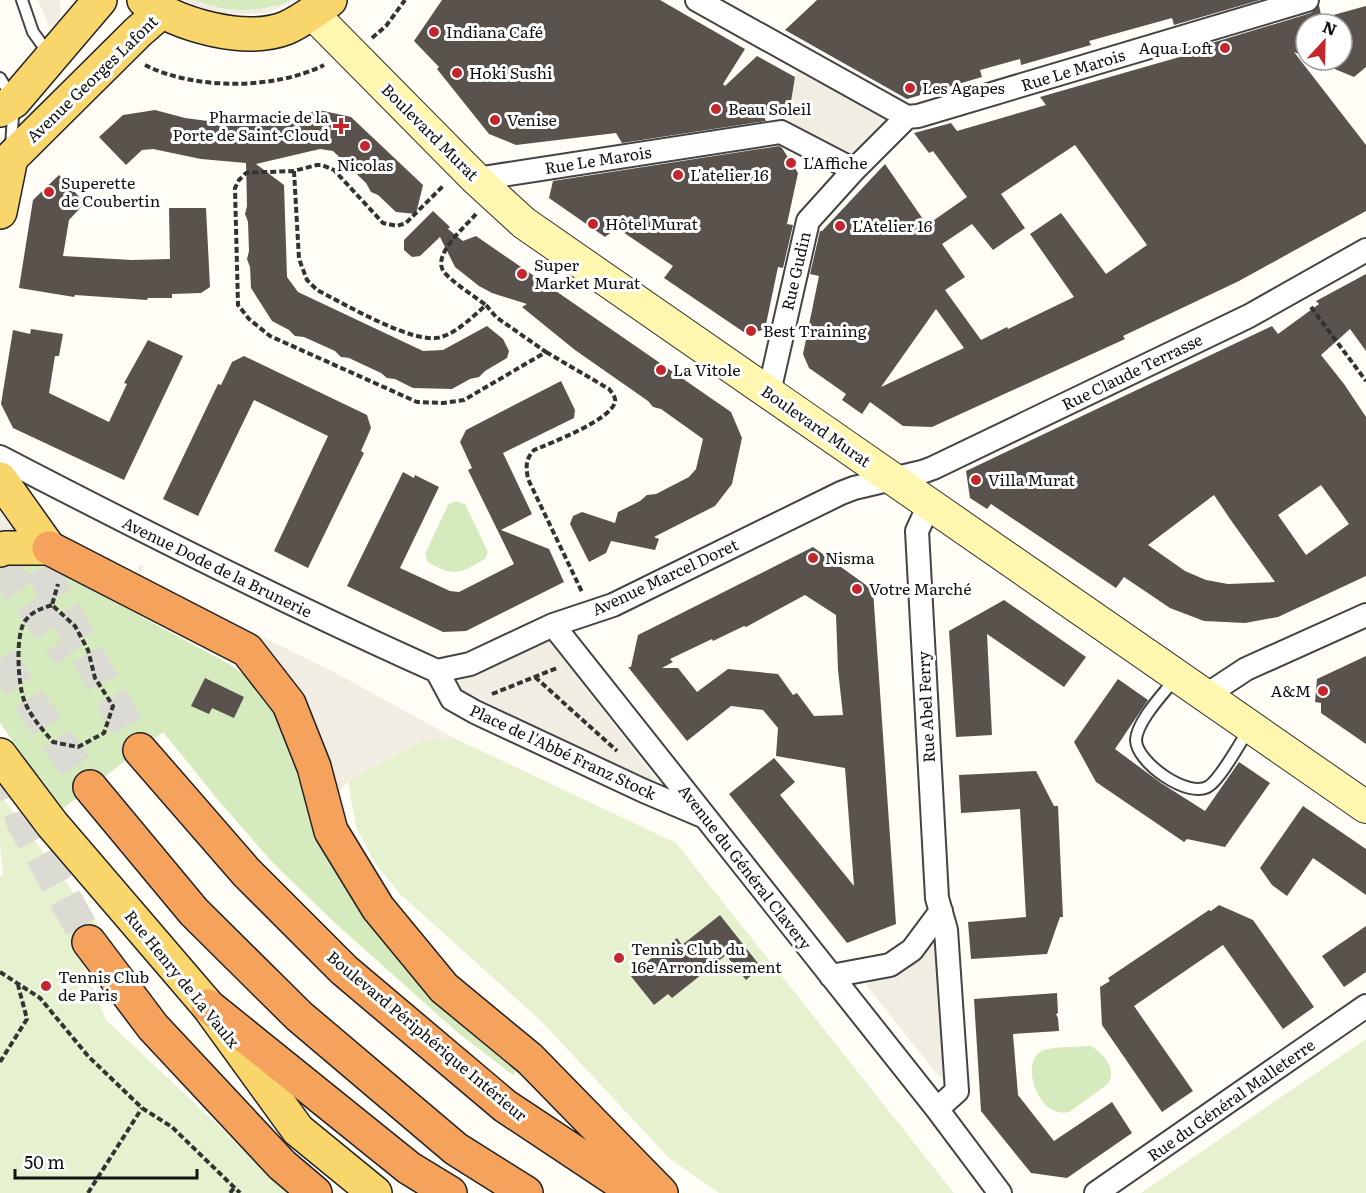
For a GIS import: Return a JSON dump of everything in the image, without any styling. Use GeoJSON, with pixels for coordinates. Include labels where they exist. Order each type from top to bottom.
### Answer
{"type":"FeatureCollection","features":[{"type":"Feature","properties":{"kind":"highway"},"geometry":{"type":"LineString","coordinates":[[54,562],[247,650],[289,704],[314,767],[331,831],[378,908],[444,988],[530,1059],[661,1193]]}},
{"type":"Feature","properties":{"kind":"highway","name":"Boulevard Périphérique Intérieur"},"geometry":{"type":"LineString","coordinates":[[140,750],[246,872],[344,970],[505,1106],[636,1193]]}},
{"type":"Feature","properties":{"kind":"highway"},"geometry":{"type":"LineString","coordinates":[[90,788],[194,912],[299,1016],[456,1149],[526,1193]]}},
{"type":"Feature","properties":{"kind":"highway"},"geometry":{"type":"LineString","coordinates":[[89,942],[153,1027],[282,1165],[315,1193]]}},
{"type":"Feature","properties":{"kind":"highway"},"geometry":{"type":"LineString","coordinates":[[208,1006],[409,1168],[450,1193]]}},
{"type":"Feature","properties":{"kind":"main road"},"geometry":{"type":"LineString","coordinates":[[5,96],[51,56],[100,0]]}},
{"type":"Feature","properties":{"kind":"main road"},"geometry":{"type":"LineString","coordinates":[[152,6],[189,23],[232,32],[260,34],[286,28],[321,6]]}},
{"type":"Feature","properties":{"kind":"main road","name":"Avenue Georges Lafont"},"geometry":{"type":"LineString","coordinates":[[5,166],[138,32],[152,6]]}},
{"type":"Feature","properties":{"kind":"main road","name":"Boulevard Murat"},"geometry":{"type":"LineString","coordinates":[[321,6],[476,179],[524,223],[1205,696]]}},
{"type":"Feature","properties":{"kind":"main road"},"geometry":{"type":"LineString","coordinates":[[0,212],[5,166]]}},
{"type":"Feature","properties":{"kind":"main road"},"geometry":{"type":"LineString","coordinates":[[0,479],[54,562]]}},
{"type":"Feature","properties":{"kind":"main road"},"geometry":{"type":"LineString","coordinates":[[0,550],[5,548],[54,562]]}},
{"type":"Feature","properties":{"kind":"main road"},"geometry":{"type":"LineString","coordinates":[[1205,696],[1366,807]]}},
{"type":"Feature","properties":{"kind":"main road","name":"Rue Henry de La Vaulx"},"geometry":{"type":"LineString","coordinates":[[0,755],[52,824],[208,1006],[298,1130],[375,1193]]}},
{"type":"Feature","properties":{"kind":"street"},"geometry":{"type":"LineString","coordinates":[[697,0],[907,117],[854,170]]}},
{"type":"Feature","properties":{"kind":"street","name":"Rue Le Marois"},"geometry":{"type":"LineString","coordinates":[[907,117],[918,116],[1307,0]]}},
{"type":"Feature","properties":{"kind":"street","name":"Rue Le Marois"},"geometry":{"type":"LineString","coordinates":[[476,179],[781,132],[854,170]]}},
{"type":"Feature","properties":{"kind":"street","name":"Rue Gudin"},"geometry":{"type":"LineString","coordinates":[[769,392],[808,221],[854,170]]}},
{"type":"Feature","properties":{"kind":"street","name":"Rue Claude Terrasse"},"geometry":{"type":"LineString","coordinates":[[891,479],[933,468],[1249,316],[1366,250]]}},
{"type":"Feature","properties":{"kind":"street","name":"Avenue Dode de la Brunerie"},"geometry":{"type":"LineString","coordinates":[[0,457],[163,543],[353,634],[437,671]]}},
{"type":"Feature","properties":{"kind":"street","name":"Avenue Marcel Doret"},"geometry":{"type":"LineString","coordinates":[[437,671],[470,664],[553,625],[613,605],[841,493],[891,479]]}},
{"type":"Feature","properties":{"kind":"street","name":"Rue Abel Ferry"},"geometry":{"type":"LineString","coordinates":[[928,505],[916,531],[937,898],[946,930],[957,1091],[937,1109]]}},
{"type":"Feature","properties":{"kind":"street"},"geometry":{"type":"LineString","coordinates":[[1205,696],[1246,669],[1366,615]]}},
{"type":"Feature","properties":{"kind":"street","name":"Avenue du Général Clavery"},"geometry":{"type":"LineString","coordinates":[[553,625],[937,1109],[1000,1193]]}},
{"type":"Feature","properties":{"kind":"street","name":"Place de l'Abbé Franz Stock"},"geometry":{"type":"LineString","coordinates":[[437,671],[452,699],[475,712],[644,791],[705,816]]}},
{"type":"Feature","properties":{"kind":"street"},"geometry":{"type":"LineString","coordinates":[[831,976],[890,965],[912,950],[941,911]]}},
{"type":"Feature","properties":{"kind":"street","name":"Rue du Général Malleterre"},"geometry":{"type":"LineString","coordinates":[[1096,1193],[1366,1006]]}},
{"type":"Feature","properties":{"kind":"lane"},"geometry":{"type":"LineString","coordinates":[[22,0],[33,32],[51,56]]}},
{"type":"Feature","properties":{"kind":"lane"},"geometry":{"type":"LineString","coordinates":[[5,96],[5,166]]}},
{"type":"Feature","properties":{"kind":"lane"},"geometry":{"type":"LineString","coordinates":[[1178,676],[1143,722],[1136,739],[1138,750],[1153,768],[1182,786],[1198,790],[1209,787],[1251,727]]}},
{"type":"Feature","properties":{"kind":"path"},"geometry":{"type":"LineString","coordinates":[[370,39],[386,26],[405,0]]}},
{"type":"Feature","properties":{"kind":"path"},"geometry":{"type":"LineString","coordinates":[[136,60],[152,69],[187,80],[231,84],[279,80],[332,61]]}},
{"type":"Feature","properties":{"kind":"path"},"geometry":{"type":"LineString","coordinates":[[431,197],[406,222],[397,226],[389,226],[383,223],[334,170],[317,165],[294,171],[246,173],[235,188],[238,306],[249,319],[270,336],[417,402],[464,400],[546,352]]}},
{"type":"Feature","properties":{"kind":"path"},"geometry":{"type":"LineString","coordinates":[[294,171],[299,259],[307,280],[317,290],[411,336],[428,339],[440,338],[454,331],[486,305]]}},
{"type":"Feature","properties":{"kind":"path"},"geometry":{"type":"LineString","coordinates":[[464,227],[441,256],[440,264],[444,272],[486,305],[496,317],[546,352],[609,389],[615,397],[610,410],[589,425],[534,450],[525,464],[528,479],[574,577]]}},
{"type":"Feature","properties":{"kind":"path"},"geometry":{"type":"LineString","coordinates":[[1297,289],[1366,381]]}},
{"type":"Feature","properties":{"kind":"path"},"geometry":{"type":"LineString","coordinates":[[52,605],[54,562]]}},
{"type":"Feature","properties":{"kind":"path"},"geometry":{"type":"LineString","coordinates":[[52,605],[75,626],[88,650],[95,678],[113,706],[104,733],[78,747],[53,742],[34,718],[24,698],[19,665],[23,623],[33,612],[52,605]]}},
{"type":"Feature","properties":{"kind":"path"},"geometry":{"type":"LineString","coordinates":[[489,695],[567,664]]}},
{"type":"Feature","properties":{"kind":"path"},"geometry":{"type":"LineString","coordinates":[[535,677],[623,758]]}},
{"type":"Feature","properties":{"kind":"path"},"geometry":{"type":"LineString","coordinates":[[0,972],[39,998],[88,1056],[142,1108],[172,1127],[240,1193]]}},
{"type":"Feature","properties":{"kind":"path"},"geometry":{"type":"LineString","coordinates":[[0,1062],[27,1019],[17,984]]}},
{"type":"Feature","properties":{"kind":"path"},"geometry":{"type":"LineString","coordinates":[[88,1193],[142,1108]]}},
{"type":"Feature","properties":{"kind":"path"},"geometry":{"type":"LineString","coordinates":[[230,1193],[234,1188]]}},
{"type":"Feature","properties":{"kind":"green space"},"geometry":{"type":"Polygon","coordinates":[[[193,0],[292,0],[268,8],[242,10],[217,7],[193,0]]]}},
{"type":"Feature","properties":{"kind":"green space"},"geometry":{"type":"Polygon","coordinates":[[[456,501],[465,504],[488,552],[485,559],[470,568],[451,572],[428,562],[425,554],[448,505],[456,501]]]}},
{"type":"Feature","properties":{"kind":"green space"},"geometry":{"type":"Polygon","coordinates":[[[42,563],[229,664],[246,676],[263,695],[283,726],[312,824],[341,881],[389,945],[519,1068],[513,1075],[457,1032],[335,923],[272,862],[163,732],[61,810],[0,723],[0,571],[14,564],[42,563]]]}},
{"type":"Feature","properties":{"kind":"green space","name":"Tennis Club du 16e Arrondissement"},"geometry":{"type":"Polygon","coordinates":[[[454,738],[676,843],[954,1193],[719,1193],[669,1158],[541,1021],[400,894],[375,863],[356,827],[348,781],[424,740],[454,738]]]}},
{"type":"Feature","properties":{"kind":"green space","name":"Tennis Club de Paris"},"geometry":{"type":"Polygon","coordinates":[[[0,794],[97,924],[77,951],[106,1020],[290,1193],[0,1193],[0,875],[3,875],[0,845],[0,794]]]}},
{"type":"Feature","properties":{"kind":"green space"},"geometry":{"type":"Polygon","coordinates":[[[1366,1039],[1366,1193],[1141,1193],[1366,1039]]]}},
{"type":"Feature","properties":{"kind":"green space"},"geometry":{"type":"Polygon","coordinates":[[[1091,1046],[1108,1062],[1111,1073],[1108,1084],[1069,1112],[1058,1112],[1048,1107],[1040,1098],[1032,1075],[1032,1064],[1036,1055],[1044,1050],[1061,1047],[1091,1046]]]}},
{"type":"Feature","properties":{"kind":"shaded area"},"geometry":{"type":"Polygon","coordinates":[[[38,0],[59,0],[61,11],[53,27],[49,26],[38,0]]]}},
{"type":"Feature","properties":{"kind":"shaded area"},"geometry":{"type":"Polygon","coordinates":[[[183,0],[193,0],[223,9],[243,10],[272,8],[298,0],[265,13],[233,15],[203,9],[183,0]]]}},
{"type":"Feature","properties":{"kind":"shaded area"},"geometry":{"type":"Polygon","coordinates":[[[799,68],[888,116],[889,123],[862,150],[851,156],[841,157],[790,126],[789,114],[796,71],[799,68]]]}},
{"type":"Feature","properties":{"kind":"shaded area"},"geometry":{"type":"Polygon","coordinates":[[[0,501],[20,529],[0,535],[0,501]]]}},
{"type":"Feature","properties":{"kind":"shaded area"},"geometry":{"type":"Polygon","coordinates":[[[140,565],[144,566],[139,577],[334,672],[454,738],[424,740],[348,781],[339,792],[320,733],[289,678],[133,581],[140,565]]]}},
{"type":"Feature","properties":{"kind":"shaded area"},"geometry":{"type":"Polygon","coordinates":[[[545,636],[657,780],[652,785],[479,703],[456,687],[462,678],[545,636]]]}},
{"type":"Feature","properties":{"kind":"shaded area"},"geometry":{"type":"Polygon","coordinates":[[[935,934],[947,1078],[940,1078],[867,986],[869,979],[935,934]]]}},
{"type":"Feature","properties":{"kind":"building"},"geometry":{"type":"Polygon","coordinates":[[[442,0],[660,0],[745,49],[723,84],[725,86],[757,56],[795,77],[789,114],[764,117],[766,121],[622,143],[616,133],[516,145],[489,134],[437,69],[439,67],[414,41],[442,0]]]}},
{"type":"Feature","properties":{"kind":"building"},"geometry":{"type":"Polygon","coordinates":[[[817,0],[1260,0],[1174,25],[1172,18],[1089,41],[1091,45],[1021,65],[1020,59],[980,70],[982,77],[907,99],[785,30],[817,0]]]}},
{"type":"Feature","properties":{"kind":"building"},"geometry":{"type":"Polygon","coordinates":[[[1319,5],[1320,12],[1312,12],[1319,5]]]}},
{"type":"Feature","properties":{"kind":"building"},"geometry":{"type":"Polygon","coordinates":[[[1366,6],[1366,67],[1354,77],[1342,72],[1354,72],[1354,12],[1344,12],[1366,6]]]}},
{"type":"Feature","properties":{"kind":"building"},"geometry":{"type":"Polygon","coordinates":[[[1294,18],[1294,72],[1309,72],[1366,145],[1366,211],[1239,281],[1123,336],[1125,339],[932,427],[903,426],[870,402],[862,414],[842,400],[846,394],[809,368],[803,354],[819,276],[810,274],[820,231],[885,164],[927,225],[967,197],[933,151],[929,153],[914,133],[951,123],[957,131],[1046,105],[1040,97],[1183,56],[1182,52],[1294,18]],[[1075,145],[1001,194],[1025,228],[993,250],[972,224],[942,244],[965,277],[945,290],[981,340],[1074,297],[1030,234],[1061,213],[1106,274],[1147,245],[1075,145]],[[936,309],[881,387],[964,348],[936,309]]]}},
{"type":"Feature","properties":{"kind":"building"},"geometry":{"type":"Polygon","coordinates":[[[155,110],[185,118],[238,125],[238,117],[279,113],[281,121],[319,110],[351,117],[423,185],[416,214],[396,212],[378,195],[371,192],[366,183],[333,151],[320,149],[256,164],[284,185],[287,277],[298,292],[423,351],[443,350],[487,326],[503,339],[509,351],[507,358],[479,377],[470,379],[452,389],[413,388],[395,379],[387,378],[349,358],[341,357],[335,351],[304,337],[295,336],[272,321],[251,288],[250,267],[247,259],[248,222],[245,214],[247,206],[246,163],[201,159],[153,149],[142,150],[126,165],[99,137],[123,115],[155,110]]]}},
{"type":"Feature","properties":{"kind":"building"},"geometry":{"type":"Polygon","coordinates":[[[779,146],[798,173],[787,224],[793,225],[783,268],[778,267],[765,329],[748,335],[664,278],[673,266],[617,228],[605,237],[549,198],[553,181],[779,146]]]}},
{"type":"Feature","properties":{"kind":"building"},"geometry":{"type":"Polygon","coordinates":[[[59,175],[85,203],[69,220],[63,256],[132,260],[170,259],[169,208],[206,208],[210,287],[201,293],[172,294],[172,298],[148,298],[147,300],[75,295],[74,297],[19,288],[33,200],[59,175]]]}},
{"type":"Feature","properties":{"kind":"building"},"geometry":{"type":"Polygon","coordinates":[[[433,211],[450,227],[448,229],[463,241],[476,236],[731,412],[742,438],[732,484],[715,506],[654,537],[659,539],[655,550],[611,541],[606,553],[589,562],[570,524],[573,516],[582,512],[615,523],[618,512],[647,495],[656,494],[689,477],[696,469],[703,439],[661,409],[653,407],[648,401],[575,350],[522,307],[527,304],[492,293],[479,286],[455,267],[440,237],[420,256],[412,257],[404,250],[404,240],[433,211]]]}},
{"type":"Feature","properties":{"kind":"building"},"geometry":{"type":"Polygon","coordinates":[[[1366,274],[1366,351],[1350,329],[1321,355],[1366,417],[1366,576],[1278,617],[1245,623],[1204,621],[1170,608],[1124,577],[1116,588],[991,504],[987,509],[970,498],[966,471],[1272,326],[1278,334],[1319,304],[1316,301],[1366,274]],[[1321,485],[1278,515],[1306,555],[1349,524],[1321,485]],[[1214,495],[1148,545],[1185,571],[1206,580],[1228,584],[1275,582],[1230,519],[1214,495]]]}},
{"type":"Feature","properties":{"kind":"building"},"geometry":{"type":"Polygon","coordinates":[[[31,329],[63,334],[59,356],[55,356],[49,393],[109,422],[127,384],[124,383],[148,340],[183,356],[124,480],[13,428],[1,404],[13,330],[30,334],[31,329]]]}},
{"type":"Feature","properties":{"kind":"building"},"geometry":{"type":"Polygon","coordinates":[[[244,356],[367,415],[371,428],[361,451],[364,453],[308,568],[274,551],[328,436],[254,400],[198,516],[163,499],[218,384],[221,385],[232,362],[244,356]]]}},
{"type":"Feature","properties":{"kind":"building"},"geometry":{"type":"Polygon","coordinates":[[[561,381],[575,410],[574,418],[503,453],[532,514],[501,530],[549,549],[564,582],[466,631],[443,632],[347,586],[403,472],[414,478],[415,475],[439,487],[400,568],[450,591],[459,592],[514,564],[468,470],[472,468],[460,442],[466,430],[561,381]]]}},
{"type":"Feature","properties":{"kind":"building"},"geometry":{"type":"Polygon","coordinates":[[[813,547],[873,590],[896,924],[847,943],[729,794],[774,758],[795,782],[780,795],[854,886],[845,768],[776,756],[778,728],[763,710],[731,706],[687,741],[628,667],[631,667],[638,635],[813,547]],[[805,595],[746,627],[713,641],[712,639],[670,659],[673,662],[662,668],[678,668],[697,692],[728,669],[778,674],[793,695],[797,693],[814,716],[843,715],[838,670],[836,615],[805,595]]]}},
{"type":"Feature","properties":{"kind":"building"},"geometry":{"type":"Polygon","coordinates":[[[1004,600],[1086,657],[1064,687],[987,634],[992,735],[956,737],[949,631],[1004,600]]]}},
{"type":"Feature","properties":{"kind":"building"},"geometry":{"type":"Polygon","coordinates":[[[1366,656],[1366,744],[1321,713],[1321,703],[1315,702],[1317,679],[1366,656]]]}},
{"type":"Feature","properties":{"kind":"building"},"geometry":{"type":"Polygon","coordinates":[[[205,678],[244,697],[234,718],[212,708],[209,714],[191,706],[205,678]]]}},
{"type":"Feature","properties":{"kind":"building"},"geometry":{"type":"Polygon","coordinates":[[[1118,679],[1148,700],[1115,749],[1161,783],[1205,811],[1239,762],[1270,783],[1225,847],[1187,839],[1184,842],[1096,782],[1074,742],[1118,679]]]}},
{"type":"Feature","properties":{"kind":"building"},"geometry":{"type":"Polygon","coordinates":[[[1036,771],[1054,806],[1058,806],[1063,917],[1060,917],[1047,954],[971,959],[968,922],[1026,917],[1020,809],[961,813],[959,775],[1036,771]]]}},
{"type":"Feature","properties":{"kind":"building"},"geometry":{"type":"Polygon","coordinates":[[[1303,806],[1366,849],[1366,895],[1313,858],[1287,896],[1272,885],[1260,868],[1303,806]]]}},
{"type":"Feature","properties":{"kind":"building"},"geometry":{"type":"Polygon","coordinates":[[[1219,905],[1253,920],[1314,1007],[1283,1029],[1223,945],[1134,1006],[1193,1091],[1162,1112],[1102,1025],[1100,987],[1110,981],[1108,978],[1219,905]]]}},
{"type":"Feature","properties":{"kind":"building"},"geometry":{"type":"Polygon","coordinates":[[[720,915],[761,967],[746,980],[726,955],[672,998],[668,994],[654,1005],[630,975],[677,938],[682,945],[720,915]]]}},
{"type":"Feature","properties":{"kind":"building"},"geometry":{"type":"Polygon","coordinates":[[[1366,926],[1366,972],[1344,987],[1322,956],[1366,926]]]}},
{"type":"Feature","properties":{"kind":"building"},"geometry":{"type":"Polygon","coordinates":[[[1057,993],[1058,1013],[1056,1014],[1059,1031],[1013,1034],[1018,1095],[1054,1141],[1112,1102],[1132,1133],[1067,1178],[1031,1173],[981,1111],[974,999],[1057,993]]]}},
{"type":"Feature","properties":{"kind":"tunnel"},"geometry":{"type":"LineString","coordinates":[[19,524],[140,750]]}},
{"type":"Feature","properties":{"kind":"tunnel"},"geometry":{"type":"LineString","coordinates":[[0,564],[69,655]]}},
{"type":"Feature","properties":{"kind":"tunnel"},"geometry":{"type":"LineString","coordinates":[[0,659],[90,787]]}},
{"type":"Feature","properties":{"kind":"tunnel"},"geometry":{"type":"LineString","coordinates":[[4,765],[23,822],[89,942]]}},
{"type":"Feature","properties":{"kind":"place","name":"Indiana Café"},"geometry":{"type":"Point","coordinates":[434,32]}},
{"type":"Feature","properties":{"kind":"place","name":"Aqua Loft"},"geometry":{"type":"Point","coordinates":[1225,48]}},
{"type":"Feature","properties":{"kind":"place","name":"Hoki Sushi"},"geometry":{"type":"Point","coordinates":[457,73]}},
{"type":"Feature","properties":{"kind":"place","name":"Les Agapes"},"geometry":{"type":"Point","coordinates":[910,88]}},
{"type":"Feature","properties":{"kind":"place","name":"Beau Soleil"},"geometry":{"type":"Point","coordinates":[716,109]}},
{"type":"Feature","properties":{"kind":"place","name":"Venise"},"geometry":{"type":"Point","coordinates":[495,120]}},
{"type":"Feature","properties":{"kind":"place","name":"Pharmacie de la Porte de Saint-Cloud"},"geometry":{"type":"Point","coordinates":[341,126]}},
{"type":"Feature","properties":{"kind":"place","name":"Nicolas"},"geometry":{"type":"Point","coordinates":[365,146]}},
{"type":"Feature","properties":{"kind":"place","name":"L'Affiche"},"geometry":{"type":"Point","coordinates":[791,163]}},
{"type":"Feature","properties":{"kind":"place","name":"L'atelier 16"},"geometry":{"type":"Point","coordinates":[678,175]}},
{"type":"Feature","properties":{"kind":"place","name":"Superette de Coubertin"},"geometry":{"type":"Point","coordinates":[49,192]}},
{"type":"Feature","properties":{"kind":"place","name":"Hôtel Murat"},"geometry":{"type":"Point","coordinates":[593,224]}},
{"type":"Feature","properties":{"kind":"place","name":"L'Atelier 16"},"geometry":{"type":"Point","coordinates":[840,226]}},
{"type":"Feature","properties":{"kind":"place","name":"Super Market Murat"},"geometry":{"type":"Point","coordinates":[522,274]}},
{"type":"Feature","properties":{"kind":"place","name":"Best Training"},"geometry":{"type":"Point","coordinates":[751,331]}},
{"type":"Feature","properties":{"kind":"place","name":"La Vitole"},"geometry":{"type":"Point","coordinates":[661,370]}},
{"type":"Feature","properties":{"kind":"place","name":"Villa Murat"},"geometry":{"type":"Point","coordinates":[976,480]}},
{"type":"Feature","properties":{"kind":"place","name":"Nisma"},"geometry":{"type":"Point","coordinates":[813,558]}},
{"type":"Feature","properties":{"kind":"place","name":"Votre Marché"},"geometry":{"type":"Point","coordinates":[857,589]}},
{"type":"Feature","properties":{"kind":"place","name":"A&M"},"geometry":{"type":"Point","coordinates":[1323,691]}},
{"type":"Feature","properties":{"kind":"place","name":"Tennis Club du 16e Arrondissement"},"geometry":{"type":"Point","coordinates":[619,958]}},
{"type":"Feature","properties":{"kind":"place","name":"Tennis Club de Paris"},"geometry":{"type":"Point","coordinates":[46,986]}}]}
